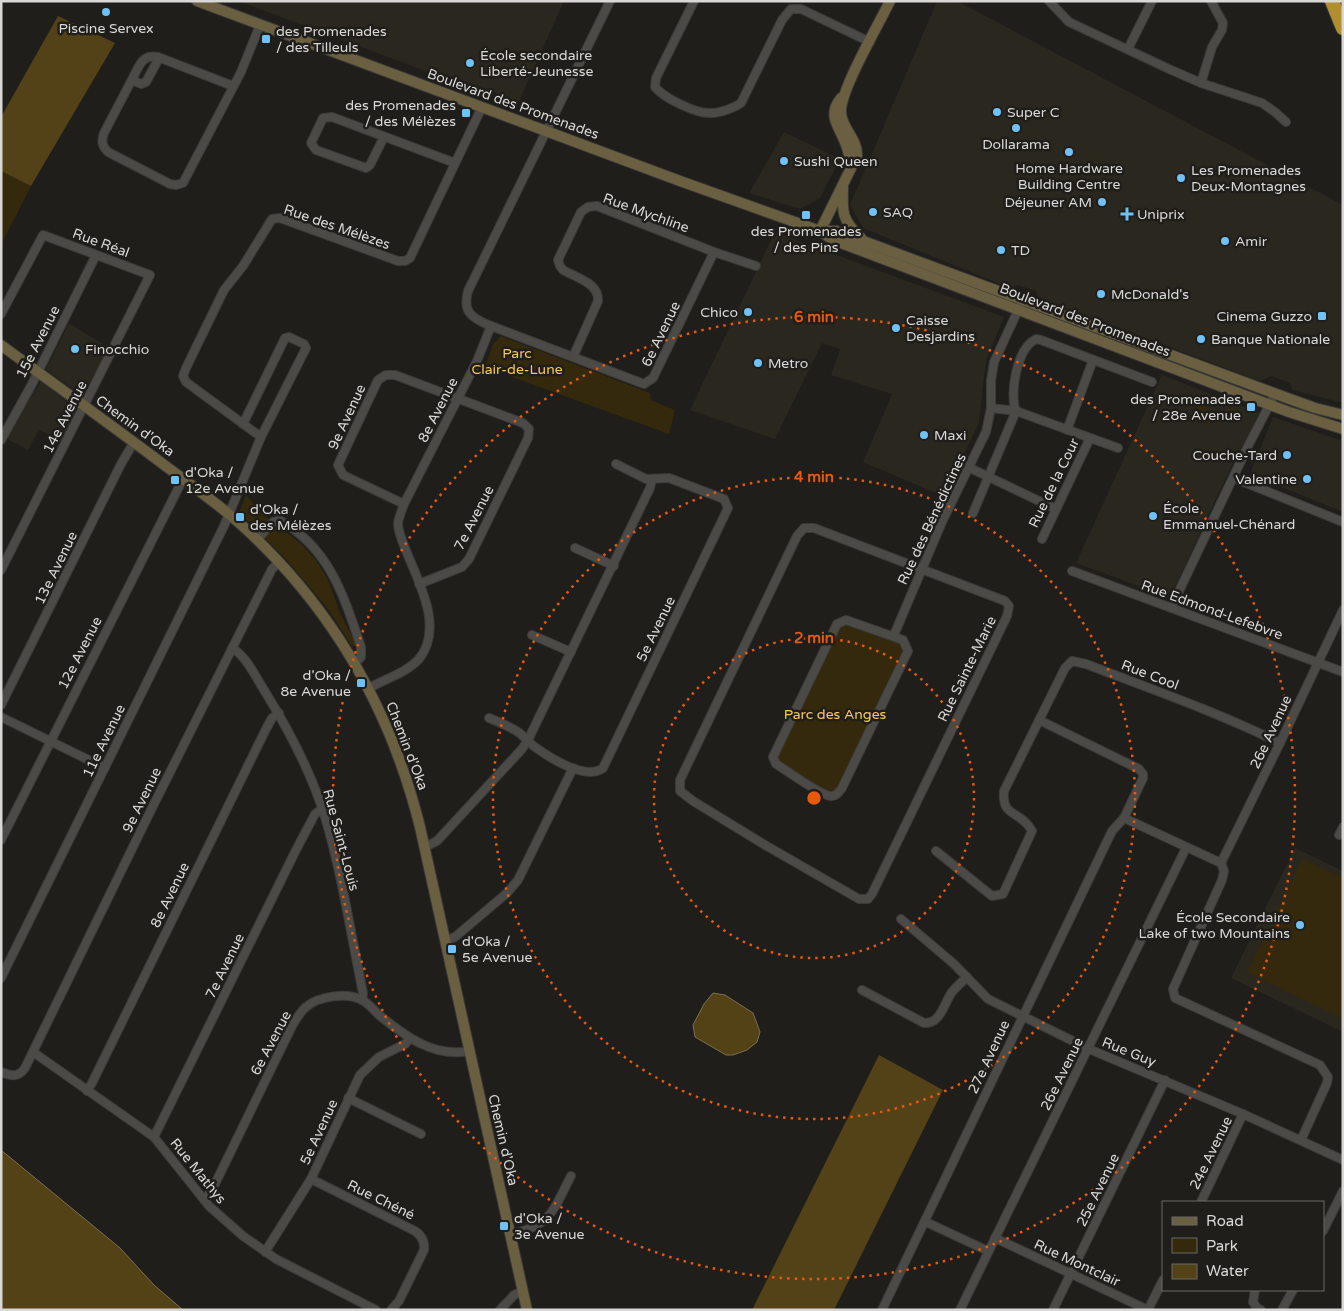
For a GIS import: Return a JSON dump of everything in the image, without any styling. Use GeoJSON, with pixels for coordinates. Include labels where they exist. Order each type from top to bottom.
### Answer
{"type":"FeatureCollection","features":[{"type":"Feature","properties":{"kind":"highway"},"geometry":{"type":"LineString","coordinates":[[1332,1],[1343,28]]}},
{"type":"Feature","properties":{"kind":"street","name":"Boulevard des Promenades"},"geometry":{"type":"LineString","coordinates":[[196,1],[820,231],[833,240],[1315,408],[1343,415]]}},
{"type":"Feature","properties":{"kind":"street"},"geometry":{"type":"LineString","coordinates":[[491,326],[472,316],[467,309],[468,291],[610,1]]}},
{"type":"Feature","properties":{"kind":"street"},"geometry":{"type":"LineString","coordinates":[[694,1],[656,78],[655,86],[661,94],[698,112],[711,113],[741,103],[782,20],[791,9],[801,9],[870,42]]}},
{"type":"Feature","properties":{"kind":"street"},"geometry":{"type":"LineString","coordinates":[[820,231],[851,165],[834,115],[835,106],[843,95],[890,1]]}},
{"type":"Feature","properties":{"kind":"street"},"geometry":{"type":"LineString","coordinates":[[1128,49],[1152,1]]}},
{"type":"Feature","properties":{"kind":"street"},"geometry":{"type":"LineString","coordinates":[[1201,83],[1212,47],[1222,30],[1223,23],[1211,1]]}},
{"type":"Feature","properties":{"kind":"street"},"geometry":{"type":"LineString","coordinates":[[1055,3],[1069,22],[1169,70],[1201,83],[1262,103],[1276,112],[1286,122]]}},
{"type":"Feature","properties":{"kind":"street"},"geometry":{"type":"LineString","coordinates":[[233,86],[151,56],[143,60],[103,136],[102,144],[108,152],[173,185],[180,185],[185,181],[244,65],[260,25]]}},
{"type":"Feature","properties":{"kind":"street"},"geometry":{"type":"LineString","coordinates":[[132,80],[140,84],[146,82],[160,58]]}},
{"type":"Feature","properties":{"kind":"street","name":"Rue des Mélèzes"},"geometry":{"type":"LineString","coordinates":[[261,436],[186,382],[183,376],[224,290],[243,266],[268,223],[272,219],[280,218],[398,261],[405,261],[410,258],[482,107]]}},
{"type":"Feature","properties":{"kind":"street"},"geometry":{"type":"LineString","coordinates":[[384,137],[370,165],[366,168],[316,150],[311,143],[323,118],[332,117],[455,163]]}},
{"type":"Feature","properties":{"kind":"street"},"geometry":{"type":"LineString","coordinates":[[843,181],[842,207],[844,219],[864,241]]}},
{"type":"Feature","properties":{"kind":"street","name":"Rue Mychline"},"geometry":{"type":"LineString","coordinates":[[573,357],[598,302],[598,295],[595,287],[563,270],[558,260],[581,212],[588,206],[597,206],[714,252],[756,266]]}},
{"type":"Feature","properties":{"kind":"street","name":"Boulevard des Promenades"},"geometry":{"type":"LineString","coordinates":[[820,231],[836,231],[864,241],[1269,404],[1316,422],[1343,429]]}},
{"type":"Feature","properties":{"kind":"street","name":"Rue Réal"},"geometry":{"type":"LineString","coordinates":[[1,314],[43,235],[150,275]]}},
{"type":"Feature","properties":{"kind":"street","name":"6e Avenue"},"geometry":{"type":"LineString","coordinates":[[491,326],[644,384],[653,378],[714,252]]}},
{"type":"Feature","properties":{"kind":"street","name":"15e Avenue"},"geometry":{"type":"LineString","coordinates":[[1,440],[38,372],[96,255]]}},
{"type":"Feature","properties":{"kind":"street","name":"14e Avenue"},"geometry":{"type":"LineString","coordinates":[[1,570],[150,275]]}},
{"type":"Feature","properties":{"kind":"street","name":"Rue des Bénédictines"},"geometry":{"type":"LineString","coordinates":[[894,635],[942,522],[986,432],[991,408],[991,381],[994,362],[1021,305]]}},
{"type":"Feature","properties":{"kind":"street","name":"8e Avenue"},"geometry":{"type":"LineString","coordinates":[[369,688],[406,669],[419,658],[429,637],[430,625],[426,604],[401,537],[398,523],[404,504],[481,354],[491,326]]}},
{"type":"Feature","properties":{"kind":"street"},"geometry":{"type":"LineString","coordinates":[[229,514],[261,436],[306,348],[304,344],[289,337],[286,338],[243,424]]}},
{"type":"Feature","properties":{"kind":"street"},"geometry":{"type":"LineString","coordinates":[[973,513],[1016,411],[1013,399],[1016,374],[1022,354],[1031,341],[1041,340],[1152,382]]}},
{"type":"Feature","properties":{"kind":"street","name":"Chemin d'Oka"},"geometry":{"type":"LineString","coordinates":[[1,345],[229,514],[278,562],[320,611],[355,662],[394,744],[406,777],[446,941],[527,1310]]}},
{"type":"Feature","properties":{"kind":"street"},"geometry":{"type":"LineString","coordinates":[[1067,430],[1093,360]]}},
{"type":"Feature","properties":{"kind":"street","name":"9e Avenue"},"geometry":{"type":"LineString","coordinates":[[404,504],[343,475],[338,465],[378,380],[386,375],[395,375],[459,398]]}},
{"type":"Feature","properties":{"kind":"street"},"geometry":{"type":"LineString","coordinates":[[1171,608],[1275,394]]}},
{"type":"Feature","properties":{"kind":"street","name":"7e Avenue"},"geometry":{"type":"LineString","coordinates":[[419,584],[462,568],[469,558],[528,438],[529,429],[523,422],[459,398]]}},
{"type":"Feature","properties":{"kind":"street"},"geometry":{"type":"LineString","coordinates":[[991,408],[1016,411],[1118,448]]}},
{"type":"Feature","properties":{"kind":"street","name":"Rue de la Cour"},"geometry":{"type":"LineString","coordinates":[[1042,539],[1090,438]]}},
{"type":"Feature","properties":{"kind":"street","name":"13e Avenue"},"geometry":{"type":"LineString","coordinates":[[1,706],[121,464],[134,442]]}},
{"type":"Feature","properties":{"kind":"street"},"geometry":{"type":"LineString","coordinates":[[424,847],[437,841],[522,749],[528,740],[614,566],[650,488],[652,479],[626,470],[616,464]]}},
{"type":"Feature","properties":{"kind":"street"},"geometry":{"type":"LineString","coordinates":[[970,468],[1056,509]]}},
{"type":"Feature","properties":{"kind":"street","name":"5e Avenue"},"geometry":{"type":"LineString","coordinates":[[573,768],[583,772],[593,772],[603,768],[728,508],[724,500],[669,478],[652,479]]}},
{"type":"Feature","properties":{"kind":"street"},"geometry":{"type":"LineString","coordinates":[[1234,478],[1343,522]]}},
{"type":"Feature","properties":{"kind":"street","name":"12e Avenue"},"geometry":{"type":"LineString","coordinates":[[1,840],[183,479]]}},
{"type":"Feature","properties":{"kind":"street","name":"11e Avenue"},"geometry":{"type":"LineString","coordinates":[[1,978],[229,514]]}},
{"type":"Feature","properties":{"kind":"street"},"geometry":{"type":"LineString","coordinates":[[257,540],[273,522],[280,520],[303,537],[323,557],[341,594],[361,647],[361,656],[355,662]]}},
{"type":"Feature","properties":{"kind":"street","name":"Rue Sainte-Marie"},"geometry":{"type":"LineString","coordinates":[[804,528],[814,528],[922,569],[1005,601],[1009,606],[1007,616],[872,894],[868,899],[859,899],[693,801],[680,791],[680,780],[797,536],[804,528]]}},
{"type":"Feature","properties":{"kind":"street"},"geometry":{"type":"LineString","coordinates":[[1,548],[10,552]]}},
{"type":"Feature","properties":{"kind":"street"},"geometry":{"type":"LineString","coordinates":[[575,548],[614,566]]}},
{"type":"Feature","properties":{"kind":"street","name":"9e Avenue"},"geometry":{"type":"LineString","coordinates":[[1,1072],[12,1076],[22,1072],[33,1052],[232,648],[272,569],[278,562]]}},
{"type":"Feature","properties":{"kind":"street","name":"Rue Edmond-Lefebvre"},"geometry":{"type":"LineString","coordinates":[[1072,571],[1343,672]]}},
{"type":"Feature","properties":{"kind":"street","name":"26e Avenue"},"geometry":{"type":"LineString","coordinates":[[1221,864],[1343,610]]}},
{"type":"Feature","properties":{"kind":"street"},"geometry":{"type":"LineString","coordinates":[[846,620],[894,635],[903,640],[908,651],[842,788],[836,795],[831,797],[823,793],[776,764],[773,757],[837,624],[846,620]]}},
{"type":"Feature","properties":{"kind":"street"},"geometry":{"type":"LineString","coordinates":[[532,635],[571,652]]}},
{"type":"Feature","properties":{"kind":"street","name":"Rue Saint-Louis"},"geometry":{"type":"LineString","coordinates":[[232,648],[242,657],[279,714],[301,754],[322,810],[334,854],[363,993],[362,1000]]}},
{"type":"Feature","properties":{"kind":"street","name":"Rue Cool"},"geometry":{"type":"LineString","coordinates":[[936,851],[992,896],[1003,894],[1032,831],[1027,822],[1005,808],[1003,801],[1004,791],[1067,665],[1075,661],[1226,717],[1280,743]]}},
{"type":"Feature","properties":{"kind":"street","name":"8e Avenue"},"geometry":{"type":"LineString","coordinates":[[87,1091],[266,729],[272,718],[279,714]]}},
{"type":"Feature","properties":{"kind":"street"},"geometry":{"type":"LineString","coordinates":[[1,717],[105,768]]}},
{"type":"Feature","properties":{"kind":"street"},"geometry":{"type":"LineString","coordinates":[[446,941],[455,937],[507,892],[518,880],[573,768],[534,746],[518,732],[489,718]]}},
{"type":"Feature","properties":{"kind":"street","name":"27e Avenue"},"geometry":{"type":"LineString","coordinates":[[882,1310],[926,1222],[1112,831],[1124,818],[1142,781],[1142,772],[1136,767],[1040,720]]}},
{"type":"Feature","properties":{"kind":"street","name":"7e Avenue"},"geometry":{"type":"LineString","coordinates":[[154,1137],[296,850],[316,812],[322,810]]}},
{"type":"Feature","properties":{"kind":"street"},"geometry":{"type":"LineString","coordinates":[[1124,818],[1221,864],[1224,868],[1224,876],[1172,989],[1175,998],[1320,1065],[1328,1077],[1327,1083],[1301,1140]]}},
{"type":"Feature","properties":{"kind":"street"},"geometry":{"type":"LineString","coordinates":[[1339,835],[1343,827]]}},
{"type":"Feature","properties":{"kind":"street","name":"26e Avenue"},"geometry":{"type":"LineString","coordinates":[[960,1310],[1186,848]]}},
{"type":"Feature","properties":{"kind":"street","name":"Rue Guy"},"geometry":{"type":"LineString","coordinates":[[902,918],[954,964],[988,999],[1089,1049],[1244,1114],[1343,1160]]}},
{"type":"Feature","properties":{"kind":"street"},"geometry":{"type":"LineString","coordinates":[[862,990],[924,1023],[931,1023],[937,1019],[952,991],[967,978]]}},
{"type":"Feature","properties":{"kind":"street","name":"6e Avenue"},"geometry":{"type":"LineString","coordinates":[[204,1200],[212,1190],[299,1015],[310,1004],[327,998],[348,997],[362,1000]]}},
{"type":"Feature","properties":{"kind":"street"},"geometry":{"type":"LineString","coordinates":[[362,1000],[410,1039],[425,1046],[453,1052],[469,1051]]}},
{"type":"Feature","properties":{"kind":"street","name":"5e Avenue"},"geometry":{"type":"LineString","coordinates":[[265,1252],[311,1179],[358,1078],[369,1065],[410,1039]]}},
{"type":"Feature","properties":{"kind":"street","name":"Rue Mathys"},"geometry":{"type":"LineString","coordinates":[[33,1052],[154,1137],[204,1200],[226,1222],[265,1252],[284,1264],[376,1310]]}},
{"type":"Feature","properties":{"kind":"street","name":"25e Avenue"},"geometry":{"type":"LineString","coordinates":[[1053,1310],[1165,1080]]}},
{"type":"Feature","properties":{"kind":"street"},"geometry":{"type":"LineString","coordinates":[[348,1098],[421,1134]]}},
{"type":"Feature","properties":{"kind":"street","name":"24e Avenue"},"geometry":{"type":"LineString","coordinates":[[1201,1201],[1244,1114]]}},
{"type":"Feature","properties":{"kind":"street"},"geometry":{"type":"LineString","coordinates":[[510,1234],[535,1227],[546,1220],[571,1176]]}},
{"type":"Feature","properties":{"kind":"street","name":"Rue Chéné"},"geometry":{"type":"LineString","coordinates":[[311,1179],[416,1231],[421,1236],[424,1250],[393,1309]]}},
{"type":"Feature","properties":{"kind":"street"},"geometry":{"type":"LineString","coordinates":[[1324,1229],[1343,1190]]}},
{"type":"Feature","properties":{"kind":"street"},"geometry":{"type":"LineString","coordinates":[[926,1222],[988,1251]]}},
{"type":"Feature","properties":{"kind":"street","name":"Rue Montclair"},"geometry":{"type":"LineString","coordinates":[[995,1238],[1148,1310]]}},
{"type":"Feature","properties":{"kind":"street"},"geometry":{"type":"LineString","coordinates":[[1148,1310],[1162,1282]]}},
{"type":"Feature","properties":{"kind":"street"},"geometry":{"type":"LineString","coordinates":[[500,1310],[514,1295],[523,1291]]}},
{"type":"Feature","properties":{"kind":"street"},"geometry":{"type":"LineString","coordinates":[[1255,1291],[1253,1302],[1261,1310]]}},
{"type":"Feature","properties":{"kind":"street"},"geometry":{"type":"LineString","coordinates":[[1282,1310],[1292,1291]]}},
{"type":"Feature","properties":{"kind":"shaded area","name":"École secondaire Liberté-Jeunesse"},"geometry":{"type":"Polygon","coordinates":[[[238,1],[564,1],[517,106],[496,99],[496,92],[479,87],[474,89],[238,1]]]}},
{"type":"Feature","properties":{"kind":"shaded area"},"geometry":{"type":"Polygon","coordinates":[[[937,1],[957,1],[1343,205],[1343,403],[1292,390],[1290,383],[1272,376],[1260,381],[1038,297],[1036,291],[1018,285],[1010,288],[863,228],[850,205],[937,1]]]}},
{"type":"Feature","properties":{"kind":"shaded area"},"geometry":{"type":"Polygon","coordinates":[[[58,16],[115,43],[31,186],[1,171],[1,117],[58,16]]]}},
{"type":"Feature","properties":{"kind":"shaded area"},"geometry":{"type":"Polygon","coordinates":[[[784,132],[840,159],[820,198],[800,209],[749,193],[784,132]]]}},
{"type":"Feature","properties":{"kind":"shaded area"},"geometry":{"type":"Polygon","coordinates":[[[775,232],[1004,317],[987,358],[979,423],[943,496],[863,462],[892,394],[831,375],[840,349],[822,343],[775,439],[690,410],[775,232]]]}},
{"type":"Feature","properties":{"kind":"shaded area"},"geometry":{"type":"Polygon","coordinates":[[[69,323],[109,348],[82,396],[46,369],[69,323]]]}},
{"type":"Feature","properties":{"kind":"shaded area","name":"École Emmanuel-Chénard"},"geometry":{"type":"Polygon","coordinates":[[[1162,375],[1259,413],[1230,469],[1173,591],[1166,596],[1076,563],[1162,375]]]}},
{"type":"Feature","properties":{"kind":"shaded area"},"geometry":{"type":"Polygon","coordinates":[[[41,381],[76,410],[63,442],[39,430],[28,450],[5,438],[41,381]]]}},
{"type":"Feature","properties":{"kind":"shaded area"},"geometry":{"type":"Polygon","coordinates":[[[1273,417],[1343,441],[1343,512],[1250,474],[1273,417]]]}},
{"type":"Feature","properties":{"kind":"shaded area","name":"École Secondaire Lake of two Mountains"},"geometry":{"type":"Polygon","coordinates":[[[1295,848],[1343,871],[1343,1032],[1231,978],[1295,848]]]}},
{"type":"Feature","properties":{"kind":"shaded area"},"geometry":{"type":"Polygon","coordinates":[[[879,1055],[943,1090],[834,1310],[752,1310],[879,1055]]]}},
{"type":"Feature","properties":{"kind":"green space"},"geometry":{"type":"Polygon","coordinates":[[[1,171],[31,186],[1,245],[1,171]]]}},
{"type":"Feature","properties":{"kind":"green space","name":"Parc Clair-de-Lune"},"geometry":{"type":"Polygon","coordinates":[[[501,336],[650,393],[651,400],[675,410],[669,434],[485,367],[493,344],[501,336]]]}},
{"type":"Feature","properties":{"kind":"green space"},"geometry":{"type":"Polygon","coordinates":[[[1198,404],[1208,408],[1207,410],[1224,416],[1228,407],[1236,410],[1233,419],[1226,418],[1222,425],[1213,422],[1208,424],[1202,423],[1198,415],[1194,414],[1198,404]]]}},
{"type":"Feature","properties":{"kind":"green space"},"geometry":{"type":"Polygon","coordinates":[[[246,495],[262,514],[299,542],[316,560],[329,582],[340,613],[357,646],[352,646],[328,609],[286,559],[239,512],[246,495]]]}},
{"type":"Feature","properties":{"kind":"green space","name":"Parc des Anges"},"geometry":{"type":"Polygon","coordinates":[[[846,620],[894,635],[908,651],[842,788],[831,797],[790,773],[773,757],[837,624],[846,620]]]}},
{"type":"Feature","properties":{"kind":"green space","name":"École Secondaire Lake of two Mountains"},"geometry":{"type":"Polygon","coordinates":[[[1303,859],[1343,878],[1343,1014],[1341,1018],[1247,972],[1303,859]]]}},
{"type":"Feature","properties":{"kind":"water"},"geometry":{"type":"Polygon","coordinates":[[[713,993],[725,995],[753,1013],[760,1032],[757,1042],[747,1050],[733,1055],[726,1055],[695,1037],[693,1025],[704,1004],[713,993]]]}},
{"type":"Feature","properties":{"kind":"water"},"geometry":{"type":"Polygon","coordinates":[[[1,1150],[120,1248],[154,1285],[183,1310],[1,1310],[1,1150]]]}},
{"type":"Feature","properties":{"kind":"place","name":"Piscine Servex"},"geometry":{"type":"Point","coordinates":[106,12]}},
{"type":"Feature","properties":{"kind":"place","name":"des Promenades / des Tilleuls"},"geometry":{"type":"Point","coordinates":[266,39]}},
{"type":"Feature","properties":{"kind":"place","name":"École secondaire Liberté-Jeunesse"},"geometry":{"type":"Point","coordinates":[470,63]}},
{"type":"Feature","properties":{"kind":"place","name":"Super C"},"geometry":{"type":"Point","coordinates":[997,112]}},
{"type":"Feature","properties":{"kind":"place","name":"des Promenades / des Mélèzes"},"geometry":{"type":"Point","coordinates":[466,113]}},
{"type":"Feature","properties":{"kind":"place","name":"Dollarama"},"geometry":{"type":"Point","coordinates":[1016,128]}},
{"type":"Feature","properties":{"kind":"place","name":"Home Hardware Building Centre"},"geometry":{"type":"Point","coordinates":[1069,152]}},
{"type":"Feature","properties":{"kind":"place","name":"Sushi Queen"},"geometry":{"type":"Point","coordinates":[784,161]}},
{"type":"Feature","properties":{"kind":"place","name":"Les Promenades Deux-Montagnes"},"geometry":{"type":"Point","coordinates":[1181,178]}},
{"type":"Feature","properties":{"kind":"place","name":"Déjeuner AM"},"geometry":{"type":"Point","coordinates":[1102,202]}},
{"type":"Feature","properties":{"kind":"place","name":"SAQ"},"geometry":{"type":"Point","coordinates":[873,212]}},
{"type":"Feature","properties":{"kind":"place","name":"Uniprix"},"geometry":{"type":"Point","coordinates":[1127,214]}},
{"type":"Feature","properties":{"kind":"place","name":"des Promenades / des Pins"},"geometry":{"type":"Point","coordinates":[806,215]}},
{"type":"Feature","properties":{"kind":"place","name":"Amir"},"geometry":{"type":"Point","coordinates":[1225,241]}},
{"type":"Feature","properties":{"kind":"place","name":"TD"},"geometry":{"type":"Point","coordinates":[1001,250]}},
{"type":"Feature","properties":{"kind":"place","name":"McDonald's"},"geometry":{"type":"Point","coordinates":[1101,294]}},
{"type":"Feature","properties":{"kind":"place","name":"Chico"},"geometry":{"type":"Point","coordinates":[748,312]}},
{"type":"Feature","properties":{"kind":"place","name":"Cinema Guzzo"},"geometry":{"type":"Point","coordinates":[1322,316]}},
{"type":"Feature","properties":{"kind":"place","name":"Caisse Desjardins"},"geometry":{"type":"Point","coordinates":[896,328]}},
{"type":"Feature","properties":{"kind":"place","name":"Banque Nationale"},"geometry":{"type":"Point","coordinates":[1201,339]}},
{"type":"Feature","properties":{"kind":"place","name":"Finocchio"},"geometry":{"type":"Point","coordinates":[75,349]}},
{"type":"Feature","properties":{"kind":"place","name":"Metro"},"geometry":{"type":"Point","coordinates":[758,363]}},
{"type":"Feature","properties":{"kind":"place","name":"des Promenades / 28e Avenue"},"geometry":{"type":"Point","coordinates":[1251,407]}},
{"type":"Feature","properties":{"kind":"place","name":"Maxi"},"geometry":{"type":"Point","coordinates":[924,435]}},
{"type":"Feature","properties":{"kind":"place","name":"Couche-Tard"},"geometry":{"type":"Point","coordinates":[1287,455]}},
{"type":"Feature","properties":{"kind":"place","name":"Valentine"},"geometry":{"type":"Point","coordinates":[1307,479]}},
{"type":"Feature","properties":{"kind":"place","name":"d'Oka / 12e Avenue"},"geometry":{"type":"Point","coordinates":[175,480]}},
{"type":"Feature","properties":{"kind":"place","name":"École Emmanuel-Chénard"},"geometry":{"type":"Point","coordinates":[1153,516]}},
{"type":"Feature","properties":{"kind":"place","name":"d'Oka / des Mélèzes"},"geometry":{"type":"Point","coordinates":[240,517]}},
{"type":"Feature","properties":{"kind":"place","name":"d'Oka / 8e Avenue"},"geometry":{"type":"Point","coordinates":[361,683]}},
{"type":"Feature","properties":{"kind":"place","name":"École Secondaire Lake of two Mountains"},"geometry":{"type":"Point","coordinates":[1300,925]}},
{"type":"Feature","properties":{"kind":"place","name":"d'Oka / 5e Avenue"},"geometry":{"type":"Point","coordinates":[452,949]}},
{"type":"Feature","properties":{"kind":"place","name":"d'Oka / 3e Avenue"},"geometry":{"type":"Point","coordinates":[504,1226]}}]}
